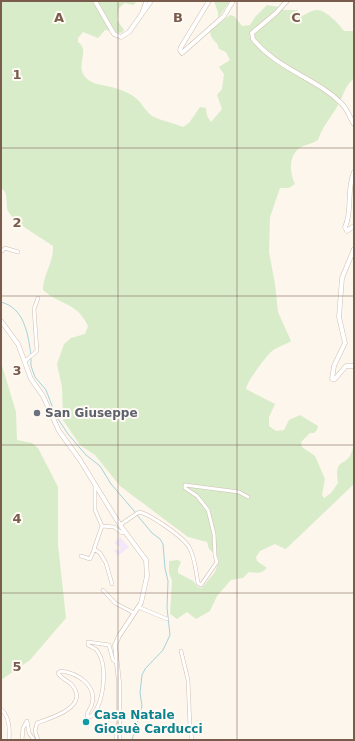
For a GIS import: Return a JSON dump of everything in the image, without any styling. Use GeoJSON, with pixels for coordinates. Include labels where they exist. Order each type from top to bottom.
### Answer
{"type":"FeatureCollection","features":[{"type":"Feature","properties":{"kind":"street"},"geometry":{"type":"LineString","coordinates":[[95,1],[110,29],[118,37],[129,32],[151,1]]}},
{"type":"Feature","properties":{"kind":"street"},"geometry":{"type":"LineString","coordinates":[[142,12],[146,1]]}},
{"type":"Feature","properties":{"kind":"street"},"geometry":{"type":"LineString","coordinates":[[209,1],[181,47],[180,50],[182,53],[224,16],[233,1]]}},
{"type":"Feature","properties":{"kind":"street"},"geometry":{"type":"LineString","coordinates":[[287,1],[276,13],[252,33],[253,40],[290,70],[342,104],[354,124]]}},
{"type":"Feature","properties":{"kind":"street"},"geometry":{"type":"LineString","coordinates":[[354,172],[349,190],[350,214],[345,227],[347,231],[354,226]]}},
{"type":"Feature","properties":{"kind":"street"},"geometry":{"type":"LineString","coordinates":[[1,252],[5,248],[18,252]]}},
{"type":"Feature","properties":{"kind":"street"},"geometry":{"type":"LineString","coordinates":[[354,249],[342,278],[339,317],[345,343],[334,366],[332,379],[335,380],[346,366],[354,366]]}},
{"type":"Feature","properties":{"kind":"street"},"geometry":{"type":"LineString","coordinates":[[27,360],[34,355],[38,346],[34,309],[38,298]]}},
{"type":"Feature","properties":{"kind":"street"},"geometry":{"type":"LineString","coordinates":[[1,321],[18,344],[27,360],[31,379],[43,396],[59,431],[120,525],[142,553],[146,564],[145,585],[138,607],[117,640],[115,650],[119,682],[118,740]]}},
{"type":"Feature","properties":{"kind":"street"},"geometry":{"type":"LineString","coordinates":[[120,525],[136,513],[141,513],[160,523],[190,547],[197,572],[198,583],[201,585],[217,562],[214,549],[214,534],[206,505],[197,496],[185,488],[185,485],[239,492],[248,497]]}},
{"type":"Feature","properties":{"kind":"street"},"geometry":{"type":"LineString","coordinates":[[81,556],[90,559],[102,526],[95,510],[95,486]]}},
{"type":"Feature","properties":{"kind":"street"},"geometry":{"type":"LineString","coordinates":[[102,526],[114,527],[122,533],[125,532]]}},
{"type":"Feature","properties":{"kind":"street"},"geometry":{"type":"LineString","coordinates":[[94,550],[100,554],[106,563],[112,584]]}},
{"type":"Feature","properties":{"kind":"street"},"geometry":{"type":"LineString","coordinates":[[103,590],[115,603],[134,613]]}},
{"type":"Feature","properties":{"kind":"street"},"geometry":{"type":"LineString","coordinates":[[138,607],[167,619]]}},
{"type":"Feature","properties":{"kind":"street"},"geometry":{"type":"LineString","coordinates":[[38,740],[35,731],[37,723],[69,710],[74,706],[75,690],[72,684],[59,675],[58,673],[61,671],[69,672],[88,684],[92,694],[92,704],[87,712],[87,716],[90,717],[95,713],[103,689],[102,673],[98,650],[88,645],[88,642],[109,645],[113,660],[117,663]]}},
{"type":"Feature","properties":{"kind":"street"},"geometry":{"type":"LineString","coordinates":[[181,651],[188,680],[192,740]]}},
{"type":"Feature","properties":{"kind":"street"},"geometry":{"type":"LineString","coordinates":[[1,709],[6,714],[10,732],[10,740]]}},
{"type":"Feature","properties":{"kind":"street"},"geometry":{"type":"LineString","coordinates":[[22,740],[23,728],[27,721],[28,733],[34,740]]}},
{"type":"Feature","properties":{"kind":"shaded area"},"geometry":{"type":"Polygon","coordinates":[[[120,537],[129,547],[118,556],[114,551],[116,549],[118,551],[121,548],[114,543],[120,537]]]}},
{"type":"Feature","properties":{"kind":"green space"},"geometry":{"type":"Polygon","coordinates":[[[1,1],[137,1],[133,5],[125,3],[119,8],[117,20],[124,30],[122,33],[105,30],[98,38],[83,32],[78,38],[78,42],[82,46],[83,50],[83,73],[86,78],[92,82],[115,88],[131,95],[139,101],[147,112],[154,117],[183,127],[189,123],[200,107],[206,108],[207,116],[211,122],[222,109],[217,95],[222,89],[224,74],[219,67],[230,60],[226,52],[219,49],[210,34],[210,31],[230,15],[234,16],[242,26],[250,25],[255,17],[267,5],[279,7],[284,10],[297,10],[302,16],[311,11],[317,10],[324,12],[336,21],[344,31],[354,31],[354,78],[350,82],[318,140],[303,146],[295,153],[292,158],[291,169],[295,184],[289,188],[280,188],[270,217],[269,252],[278,312],[291,341],[271,352],[253,375],[246,389],[275,404],[269,417],[269,426],[276,431],[284,430],[289,420],[300,415],[318,426],[314,433],[310,433],[301,442],[302,447],[315,456],[325,479],[322,495],[324,498],[331,493],[338,483],[337,474],[339,465],[350,456],[353,446],[354,429],[354,484],[288,547],[285,549],[275,544],[260,551],[256,557],[257,561],[267,568],[257,573],[249,572],[243,578],[231,580],[217,596],[210,611],[196,619],[187,612],[177,619],[170,614],[172,581],[169,573],[169,561],[178,560],[181,562],[178,573],[193,581],[198,587],[202,588],[215,572],[219,561],[218,557],[209,549],[207,542],[188,537],[120,486],[95,455],[80,445],[63,420],[62,387],[57,364],[64,344],[71,338],[85,334],[88,326],[84,318],[74,308],[56,299],[43,290],[43,284],[52,257],[53,246],[11,216],[7,208],[5,193],[1,188],[1,1]]]}},
{"type":"Feature","properties":{"kind":"green space"},"geometry":{"type":"Polygon","coordinates":[[[214,1],[230,1],[218,18],[218,12],[214,1]]]}},
{"type":"Feature","properties":{"kind":"green space"},"geometry":{"type":"Polygon","coordinates":[[[1,362],[16,412],[17,440],[32,443],[38,448],[58,487],[58,545],[66,618],[30,660],[1,680],[1,362]]]}},
{"type":"Feature","properties":{"kind":"waterway"},"geometry":{"type":"LineString","coordinates":[[1,302],[9,305],[15,310],[24,323],[27,331],[31,355]]}},
{"type":"Feature","properties":{"kind":"waterway"},"geometry":{"type":"LineString","coordinates":[[31,358],[31,366],[35,377],[46,390],[56,416],[68,434],[86,455],[100,466],[111,484],[135,512]]}},
{"type":"Feature","properties":{"kind":"waterway"},"geometry":{"type":"LineString","coordinates":[[132,740],[142,706],[140,693],[142,675],[145,669],[163,650],[170,635],[167,608],[168,581],[165,568],[163,544],[137,515]]}},
{"type":"Feature","properties":{"kind":"place","name":"San Giuseppe"},"geometry":{"type":"Point","coordinates":[37,413]}},
{"type":"Feature","properties":{"kind":"place","name":"Casa Natale Giosuè Carducci"},"geometry":{"type":"Point","coordinates":[86,722]}}]}
